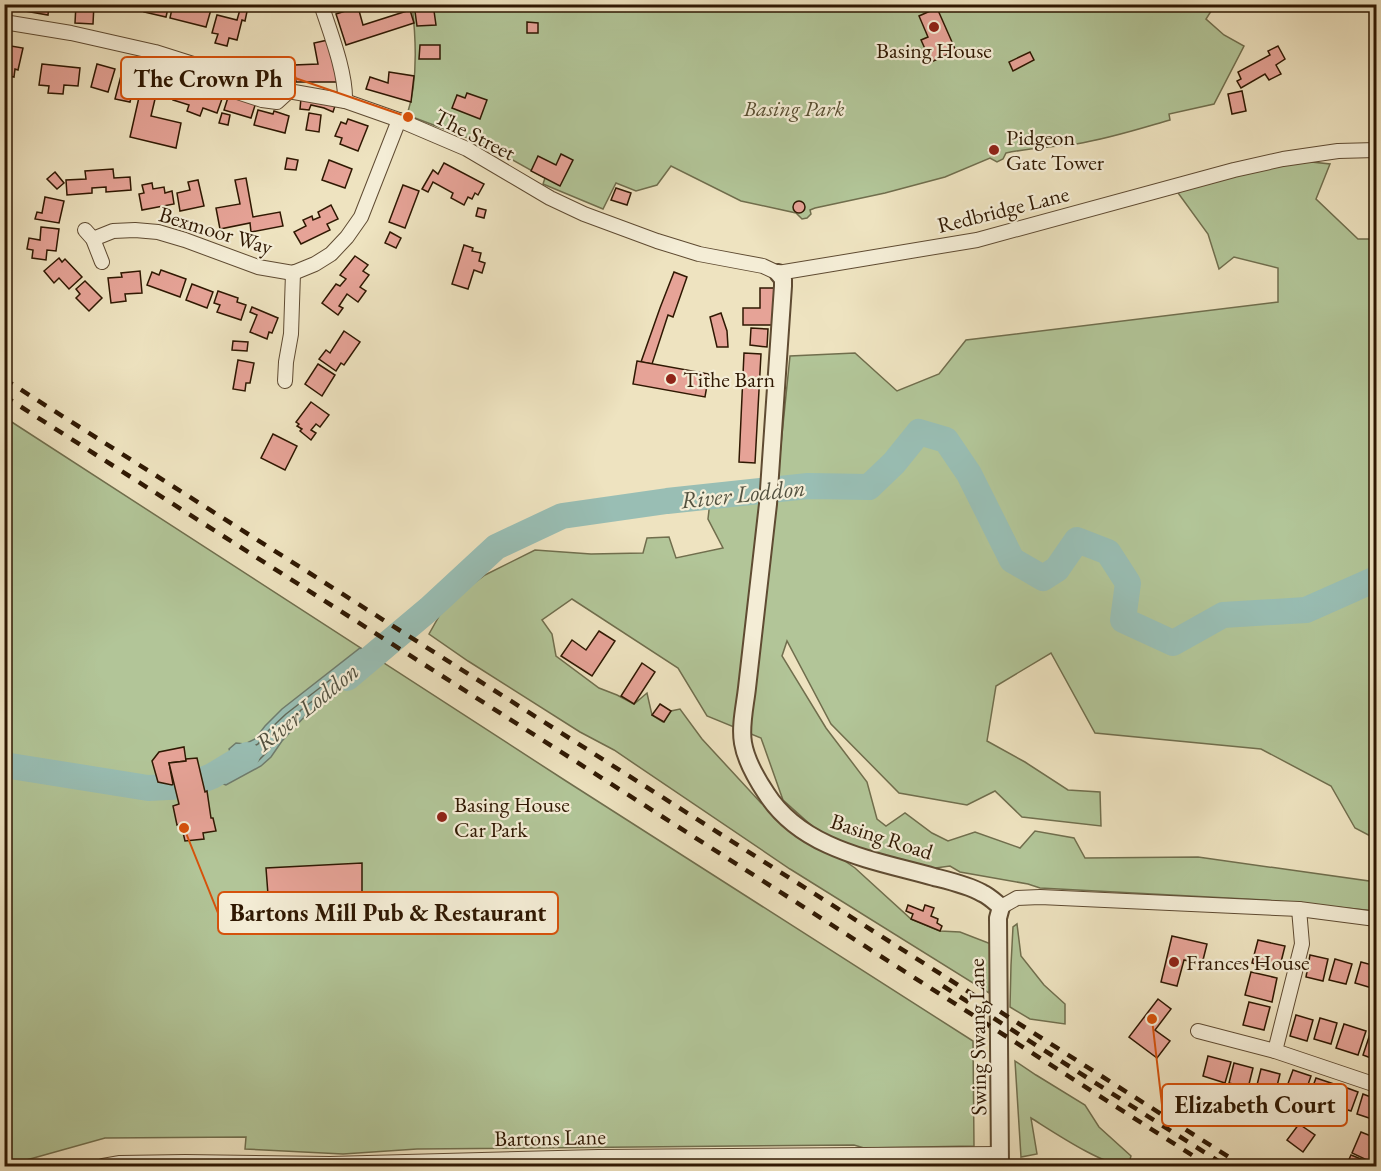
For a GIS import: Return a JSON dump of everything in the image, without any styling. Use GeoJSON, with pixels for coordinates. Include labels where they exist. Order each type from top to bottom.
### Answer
{"type":"FeatureCollection","features":[{"type":"Feature","properties":{"kind":"street"},"geometry":{"type":"LineString","coordinates":[[321,4],[344,82],[345,101]]}},
{"type":"Feature","properties":{"kind":"street","name":"The Street"},"geometry":{"type":"LineString","coordinates":[[4,22],[71,33],[155,52],[237,78],[289,91],[345,101],[399,120],[467,149],[550,198],[584,214],[657,242],[699,254],[763,266],[778,273]]}},
{"type":"Feature","properties":{"kind":"street","name":"Bexmoor Way"},"geometry":{"type":"LineString","coordinates":[[102,262],[89,235],[135,230],[158,232],[185,240],[258,267],[293,273],[315,264],[331,254],[361,218],[399,120]]}},
{"type":"Feature","properties":{"kind":"street","name":"Redbridge Lane"},"geometry":{"type":"LineString","coordinates":[[778,273],[977,240],[1234,170],[1283,159],[1338,151],[1377,150]]}},
{"type":"Feature","properties":{"kind":"street","name":"Bexmoor Way"},"geometry":{"type":"LineString","coordinates":[[285,381],[291,334],[293,273]]}},
{"type":"Feature","properties":{"kind":"street","name":"Basing Road"},"geometry":{"type":"LineString","coordinates":[[778,273],[783,279],[783,286],[768,504],[743,722],[743,742],[749,762],[772,803],[802,831],[829,846],[982,892],[1001,906]]}},
{"type":"Feature","properties":{"kind":"street"},"geometry":{"type":"LineString","coordinates":[[1001,906],[1017,898],[1029,897],[1299,909],[1377,919]]}},
{"type":"Feature","properties":{"kind":"street","name":"Swing Swang Lane"},"geometry":{"type":"LineString","coordinates":[[1000,1160],[998,918],[1001,906]]}},
{"type":"Feature","properties":{"kind":"street"},"geometry":{"type":"LineString","coordinates":[[1275,1051],[1302,944],[1299,909]]}},
{"type":"Feature","properties":{"kind":"street"},"geometry":{"type":"LineString","coordinates":[[1198,1031],[1275,1051],[1377,1085]]}},
{"type":"Feature","properties":{"kind":"street","name":"Bartons Lane"},"geometry":{"type":"LineString","coordinates":[[103,1167],[120,1164],[185,1162],[330,1164],[598,1157],[1000,1160]]}},
{"type":"Feature","properties":{"kind":"green space","name":"Basing Park"},"geometry":{"type":"Polygon","coordinates":[[[412,5],[1215,5],[1206,19],[1224,35],[1244,46],[1214,104],[1169,114],[1170,120],[1123,134],[1076,144],[1006,153],[1003,159],[997,162],[990,158],[945,177],[815,208],[810,210],[811,214],[807,218],[802,219],[796,213],[741,201],[671,166],[657,185],[636,191],[616,183],[603,209],[543,184],[545,178],[484,144],[407,115],[414,74],[415,46],[412,5]]]}},
{"type":"Feature","properties":{"kind":"green space"},"geometry":{"type":"Polygon","coordinates":[[[1283,159],[1330,164],[1316,199],[1358,239],[1376,241],[1376,839],[1355,828],[1331,786],[1261,749],[1095,733],[1051,653],[996,686],[987,741],[1068,790],[1100,792],[1101,826],[1022,817],[995,791],[967,805],[899,793],[831,724],[787,641],[782,656],[826,728],[867,782],[877,819],[886,826],[905,813],[932,833],[948,841],[975,832],[1020,848],[1035,831],[1074,838],[1085,858],[1198,857],[1376,882],[1376,911],[1265,900],[1040,888],[960,872],[950,866],[928,869],[875,856],[821,834],[783,800],[761,738],[707,716],[678,668],[572,599],[542,620],[552,634],[556,656],[599,688],[634,704],[647,693],[652,715],[663,722],[671,711],[680,709],[702,739],[761,803],[855,868],[911,919],[940,931],[960,932],[991,944],[989,993],[790,869],[614,750],[580,732],[429,634],[446,604],[485,575],[535,550],[591,554],[643,553],[647,538],[669,537],[676,558],[723,548],[708,519],[710,501],[761,495],[772,533],[790,356],[855,353],[897,391],[939,374],[966,340],[1278,302],[1278,268],[1234,257],[1219,269],[1208,234],[1173,186],[1283,159]]]}},
{"type":"Feature","properties":{"kind":"green space"},"geometry":{"type":"Polygon","coordinates":[[[4,417],[973,1041],[974,1146],[417,1149],[343,1154],[245,1149],[246,1137],[105,1138],[5,1166],[4,417]]]}},
{"type":"Feature","properties":{"kind":"green space"},"geometry":{"type":"Polygon","coordinates":[[[1017,924],[1021,956],[1044,985],[1065,1004],[1065,1024],[1030,1019],[1010,1007],[1013,927],[1017,924]]]}},
{"type":"Feature","properties":{"kind":"green space"},"geometry":{"type":"Polygon","coordinates":[[[1015,1061],[1085,1105],[1099,1127],[1131,1156],[1128,1166],[1118,1165],[1093,1155],[1031,1118],[1037,1154],[1021,1157],[1015,1061]]]}},
{"type":"Feature","properties":{"kind":"green space"},"geometry":{"type":"Polygon","coordinates":[[[974,1160],[977,1166],[475,1166],[974,1160]]]}},
{"type":"Feature","properties":{"kind":"water"},"geometry":{"type":"Polygon","coordinates":[[[360,648],[377,658],[335,695],[323,701],[306,715],[271,757],[261,766],[226,785],[218,779],[218,770],[231,754],[229,749],[236,743],[245,744],[255,739],[282,709],[360,648]]]}},
{"type":"Feature","properties":{"kind":"building"},"geometry":{"type":"Polygon","coordinates":[[[14,4],[49,4],[48,15],[13,9],[14,4]]]}},
{"type":"Feature","properties":{"kind":"building"},"geometry":{"type":"Polygon","coordinates":[[[76,4],[94,4],[93,24],[75,23],[76,4]]]}},
{"type":"Feature","properties":{"kind":"building"},"geometry":{"type":"Polygon","coordinates":[[[146,4],[169,4],[166,17],[144,12],[146,4]]]}},
{"type":"Feature","properties":{"kind":"building"},"geometry":{"type":"Polygon","coordinates":[[[173,4],[212,6],[206,27],[170,18],[173,4]]]}},
{"type":"Feature","properties":{"kind":"building"},"geometry":{"type":"Polygon","coordinates":[[[414,4],[433,4],[436,25],[417,26],[414,4]]]}},
{"type":"Feature","properties":{"kind":"building"},"geometry":{"type":"Polygon","coordinates":[[[241,6],[248,7],[237,40],[229,38],[227,46],[215,43],[218,34],[212,33],[217,15],[237,20],[241,6]]]}},
{"type":"Feature","properties":{"kind":"building"},"geometry":{"type":"Polygon","coordinates":[[[358,7],[363,25],[410,10],[414,23],[346,45],[336,14],[358,7]]]}},
{"type":"Feature","properties":{"kind":"building","name":"Basing House"},"geometry":{"type":"Polygon","coordinates":[[[937,8],[956,51],[931,62],[921,40],[928,37],[919,16],[937,8]]]}},
{"type":"Feature","properties":{"kind":"building"},"geometry":{"type":"Polygon","coordinates":[[[527,22],[538,23],[538,33],[527,33],[527,22]]]}},
{"type":"Feature","properties":{"kind":"building"},"geometry":{"type":"Polygon","coordinates":[[[328,40],[339,82],[296,82],[294,65],[318,64],[314,43],[328,40]]]}},
{"type":"Feature","properties":{"kind":"building"},"geometry":{"type":"Polygon","coordinates":[[[5,45],[23,48],[14,77],[4,75],[5,45]]]}},
{"type":"Feature","properties":{"kind":"building"},"geometry":{"type":"Polygon","coordinates":[[[420,45],[440,45],[440,59],[419,59],[420,45]]]}},
{"type":"Feature","properties":{"kind":"building"},"geometry":{"type":"Polygon","coordinates":[[[1278,46],[1285,59],[1276,65],[1281,74],[1269,80],[1265,74],[1241,88],[1237,81],[1241,79],[1238,72],[1270,55],[1268,51],[1278,46]]]}},
{"type":"Feature","properties":{"kind":"building"},"geometry":{"type":"Polygon","coordinates":[[[1030,52],[1034,60],[1013,71],[1009,62],[1030,52]]]}},
{"type":"Feature","properties":{"kind":"building"},"geometry":{"type":"Polygon","coordinates":[[[42,64],[80,68],[78,86],[64,85],[63,94],[48,93],[49,86],[39,85],[42,64]]]}},
{"type":"Feature","properties":{"kind":"building"},"geometry":{"type":"Polygon","coordinates":[[[97,64],[115,69],[108,92],[91,87],[97,64]]]}},
{"type":"Feature","properties":{"kind":"building"},"geometry":{"type":"Polygon","coordinates":[[[123,68],[143,73],[139,87],[134,85],[130,102],[115,99],[123,68]]]}},
{"type":"Feature","properties":{"kind":"building"},"geometry":{"type":"Polygon","coordinates":[[[389,72],[414,76],[411,102],[366,89],[370,77],[388,83],[389,72]]]}},
{"type":"Feature","properties":{"kind":"building"},"geometry":{"type":"Polygon","coordinates":[[[144,75],[160,78],[151,116],[181,123],[176,148],[130,137],[144,75]]]}},
{"type":"Feature","properties":{"kind":"building"},"geometry":{"type":"Polygon","coordinates":[[[179,81],[194,86],[192,90],[208,95],[209,91],[223,96],[217,113],[203,108],[200,116],[187,111],[189,105],[173,100],[179,81]]]}},
{"type":"Feature","properties":{"kind":"building"},"geometry":{"type":"Polygon","coordinates":[[[230,91],[257,99],[251,118],[224,110],[230,91]]]}},
{"type":"Feature","properties":{"kind":"building"},"geometry":{"type":"Polygon","coordinates":[[[1242,91],[1246,111],[1232,114],[1228,94],[1242,91]]]}},
{"type":"Feature","properties":{"kind":"building"},"geometry":{"type":"Polygon","coordinates":[[[467,93],[487,100],[480,119],[452,108],[457,95],[465,98],[467,93]]]}},
{"type":"Feature","properties":{"kind":"building"},"geometry":{"type":"Polygon","coordinates":[[[301,98],[335,106],[333,112],[311,105],[309,110],[300,109],[301,98]]]}},
{"type":"Feature","properties":{"kind":"building"},"geometry":{"type":"Polygon","coordinates":[[[258,110],[273,114],[274,111],[289,116],[285,133],[254,125],[258,110]]]}},
{"type":"Feature","properties":{"kind":"building"},"geometry":{"type":"Polygon","coordinates":[[[222,113],[230,115],[228,125],[219,123],[222,113]]]}},
{"type":"Feature","properties":{"kind":"building"},"geometry":{"type":"Polygon","coordinates":[[[309,113],[321,115],[319,132],[306,130],[309,113]]]}},
{"type":"Feature","properties":{"kind":"building"},"geometry":{"type":"Polygon","coordinates":[[[348,119],[368,126],[358,151],[340,144],[342,138],[335,136],[341,122],[346,124],[348,119]]]}},
{"type":"Feature","properties":{"kind":"building","name":"Pidgeon Gate Tower"},"geometry":{"type":"Polygon","coordinates":[[[996,144],[999,145],[999,155],[992,156],[989,155],[988,148],[989,145],[996,144]]]}},
{"type":"Feature","properties":{"kind":"building"},"geometry":{"type":"Polygon","coordinates":[[[561,154],[573,160],[560,186],[531,171],[538,156],[556,165],[561,154]]]}},
{"type":"Feature","properties":{"kind":"building"},"geometry":{"type":"Polygon","coordinates":[[[287,158],[298,160],[296,170],[285,169],[287,158]]]}},
{"type":"Feature","properties":{"kind":"building"},"geometry":{"type":"Polygon","coordinates":[[[329,160],[352,169],[345,188],[322,180],[329,160]]]}},
{"type":"Feature","properties":{"kind":"building"},"geometry":{"type":"Polygon","coordinates":[[[444,163],[484,184],[478,195],[475,193],[472,199],[468,197],[464,205],[451,198],[453,193],[433,182],[428,192],[422,189],[433,170],[438,174],[444,163]]]}},
{"type":"Feature","properties":{"kind":"building"},"geometry":{"type":"Polygon","coordinates":[[[113,169],[114,178],[130,177],[131,190],[106,192],[106,187],[92,188],[92,193],[67,195],[66,180],[86,179],[85,171],[113,169]]]}},
{"type":"Feature","properties":{"kind":"building"},"geometry":{"type":"Polygon","coordinates":[[[55,172],[64,183],[57,189],[47,179],[55,172]]]}},
{"type":"Feature","properties":{"kind":"building"},"geometry":{"type":"Polygon","coordinates":[[[246,178],[253,217],[280,212],[283,226],[251,232],[250,223],[220,229],[216,208],[240,204],[235,180],[246,178]]]}},
{"type":"Feature","properties":{"kind":"building"},"geometry":{"type":"Polygon","coordinates":[[[198,180],[204,206],[180,211],[177,193],[190,190],[188,182],[198,180]]]}},
{"type":"Feature","properties":{"kind":"building"},"geometry":{"type":"Polygon","coordinates":[[[152,183],[153,189],[164,187],[165,193],[172,191],[174,204],[142,210],[139,194],[144,193],[142,185],[152,183]]]}},
{"type":"Feature","properties":{"kind":"building"},"geometry":{"type":"Polygon","coordinates":[[[403,185],[419,191],[405,228],[389,222],[403,185]]]}},
{"type":"Feature","properties":{"kind":"building"},"geometry":{"type":"Polygon","coordinates":[[[616,188],[631,193],[627,205],[611,200],[616,188]]]}},
{"type":"Feature","properties":{"kind":"building"},"geometry":{"type":"Polygon","coordinates":[[[45,197],[64,201],[59,223],[35,219],[37,212],[42,213],[45,197]]]}},
{"type":"Feature","properties":{"kind":"building"},"geometry":{"type":"Polygon","coordinates":[[[801,201],[804,202],[804,212],[797,213],[794,212],[793,205],[794,202],[801,201]]]}},
{"type":"Feature","properties":{"kind":"building"},"geometry":{"type":"Polygon","coordinates":[[[331,205],[338,219],[327,224],[330,230],[301,244],[294,232],[306,226],[303,220],[312,216],[313,220],[320,217],[318,212],[331,205]]]}},
{"type":"Feature","properties":{"kind":"building"},"geometry":{"type":"Polygon","coordinates":[[[478,208],[486,210],[484,218],[476,216],[478,208]]]}},
{"type":"Feature","properties":{"kind":"building"},"geometry":{"type":"Polygon","coordinates":[[[41,227],[59,229],[56,251],[47,250],[46,260],[32,258],[33,250],[27,249],[29,238],[40,240],[41,227]]]}},
{"type":"Feature","properties":{"kind":"building"},"geometry":{"type":"Polygon","coordinates":[[[390,232],[401,238],[396,248],[385,243],[390,232]]]}},
{"type":"Feature","properties":{"kind":"building"},"geometry":{"type":"Polygon","coordinates":[[[464,245],[473,248],[472,251],[481,253],[479,261],[485,263],[482,273],[474,270],[468,289],[452,284],[464,245]]]}},
{"type":"Feature","properties":{"kind":"building"},"geometry":{"type":"Polygon","coordinates":[[[355,256],[368,265],[363,271],[369,275],[360,287],[366,291],[358,302],[347,294],[339,306],[343,308],[338,315],[322,303],[336,284],[340,286],[346,279],[340,275],[355,256]]]}},
{"type":"Feature","properties":{"kind":"building"},"geometry":{"type":"Polygon","coordinates":[[[59,258],[62,262],[65,259],[82,277],[69,289],[59,278],[54,283],[44,271],[59,258]]]}},
{"type":"Feature","properties":{"kind":"building"},"geometry":{"type":"Polygon","coordinates":[[[161,270],[186,279],[180,297],[147,285],[152,272],[159,275],[161,270]]]}},
{"type":"Feature","properties":{"kind":"building"},"geometry":{"type":"Polygon","coordinates":[[[140,271],[142,293],[125,294],[126,301],[111,303],[108,278],[122,277],[121,273],[140,271]]]}},
{"type":"Feature","properties":{"kind":"building"},"geometry":{"type":"Polygon","coordinates":[[[674,272],[687,277],[673,317],[668,315],[652,364],[641,362],[660,308],[674,272]]]}},
{"type":"Feature","properties":{"kind":"building"},"geometry":{"type":"Polygon","coordinates":[[[85,281],[102,298],[89,311],[76,298],[80,294],[76,289],[85,281]]]}},
{"type":"Feature","properties":{"kind":"building"},"geometry":{"type":"Polygon","coordinates":[[[192,284],[213,292],[207,308],[186,300],[192,284]]]}},
{"type":"Feature","properties":{"kind":"building"},"geometry":{"type":"Polygon","coordinates":[[[760,288],[775,288],[775,325],[743,325],[743,308],[760,308],[760,288]]]}},
{"type":"Feature","properties":{"kind":"building"},"geometry":{"type":"Polygon","coordinates":[[[218,291],[238,298],[237,302],[246,305],[241,320],[217,312],[220,305],[214,303],[218,291]]]}},
{"type":"Feature","properties":{"kind":"building"},"geometry":{"type":"Polygon","coordinates":[[[252,307],[278,318],[267,339],[250,332],[257,315],[250,312],[252,307]]]}},
{"type":"Feature","properties":{"kind":"building"},"geometry":{"type":"Polygon","coordinates":[[[721,313],[727,331],[728,347],[717,347],[710,317],[721,313]]]}},
{"type":"Feature","properties":{"kind":"building"},"geometry":{"type":"Polygon","coordinates":[[[751,328],[768,329],[767,347],[750,345],[751,328]]]}},
{"type":"Feature","properties":{"kind":"building"},"geometry":{"type":"Polygon","coordinates":[[[344,331],[360,342],[344,365],[341,363],[336,371],[319,359],[326,350],[330,353],[344,331]]]}},
{"type":"Feature","properties":{"kind":"building"},"geometry":{"type":"Polygon","coordinates":[[[233,341],[248,342],[247,351],[232,350],[233,341]]]}},
{"type":"Feature","properties":{"kind":"building"},"geometry":{"type":"Polygon","coordinates":[[[744,353],[761,354],[755,463],[739,462],[744,353]]]}},
{"type":"Feature","properties":{"kind":"building"},"geometry":{"type":"Polygon","coordinates":[[[238,360],[254,363],[250,383],[246,383],[245,391],[233,389],[238,360]]]}},
{"type":"Feature","properties":{"kind":"building","name":"Tithe Barn"},"geometry":{"type":"Polygon","coordinates":[[[637,361],[709,374],[705,397],[633,384],[637,361]]]}},
{"type":"Feature","properties":{"kind":"building"},"geometry":{"type":"Polygon","coordinates":[[[318,364],[335,375],[322,396],[305,384],[318,364]]]}},
{"type":"Feature","properties":{"kind":"building"},"geometry":{"type":"Polygon","coordinates":[[[311,402],[329,415],[320,427],[316,424],[311,430],[316,433],[311,440],[300,431],[302,429],[297,426],[299,424],[296,422],[311,402]]]}},
{"type":"Feature","properties":{"kind":"building"},"geometry":{"type":"Polygon","coordinates":[[[273,434],[297,446],[285,470],[261,458],[273,434]]]}},
{"type":"Feature","properties":{"kind":"building"},"geometry":{"type":"Polygon","coordinates":[[[599,631],[615,641],[592,676],[561,656],[572,640],[586,650],[599,631]]]}},
{"type":"Feature","properties":{"kind":"building"},"geometry":{"type":"Polygon","coordinates":[[[642,663],[655,672],[634,704],[621,696],[642,663]]]}},
{"type":"Feature","properties":{"kind":"building"},"geometry":{"type":"Polygon","coordinates":[[[660,704],[671,711],[664,722],[652,715],[660,704]]]}},
{"type":"Feature","properties":{"kind":"building"},"geometry":{"type":"Polygon","coordinates":[[[184,747],[186,761],[169,763],[173,784],[158,782],[152,761],[159,752],[184,747]]]}},
{"type":"Feature","properties":{"kind":"building"},"geometry":{"type":"Polygon","coordinates":[[[197,758],[216,831],[203,833],[204,839],[185,841],[181,824],[177,825],[173,806],[179,804],[169,763],[197,758]]]}},
{"type":"Feature","properties":{"kind":"building"},"geometry":{"type":"Polygon","coordinates":[[[362,863],[362,909],[348,910],[349,915],[338,916],[337,911],[311,912],[310,918],[300,919],[299,913],[286,914],[269,908],[266,868],[362,863]]]}},
{"type":"Feature","properties":{"kind":"building"},"geometry":{"type":"Polygon","coordinates":[[[908,905],[923,911],[925,905],[934,908],[931,916],[938,919],[937,923],[942,926],[940,931],[911,919],[913,914],[906,911],[908,905]]]}},
{"type":"Feature","properties":{"kind":"building","name":"Frances House"},"geometry":{"type":"Polygon","coordinates":[[[1172,936],[1207,944],[1202,964],[1184,960],[1177,986],[1161,982],[1172,936]]]}},
{"type":"Feature","properties":{"kind":"building"},"geometry":{"type":"Polygon","coordinates":[[[1258,940],[1285,946],[1279,970],[1252,963],[1258,940]]]}},
{"type":"Feature","properties":{"kind":"building"},"geometry":{"type":"Polygon","coordinates":[[[1310,955],[1328,959],[1323,981],[1306,977],[1310,955]]]}},
{"type":"Feature","properties":{"kind":"building"},"geometry":{"type":"Polygon","coordinates":[[[1335,959],[1352,964],[1346,984],[1329,980],[1335,959]]]}},
{"type":"Feature","properties":{"kind":"building"},"geometry":{"type":"Polygon","coordinates":[[[1361,962],[1376,966],[1372,988],[1355,983],[1361,962]]]}},
{"type":"Feature","properties":{"kind":"building"},"geometry":{"type":"Polygon","coordinates":[[[1251,972],[1277,978],[1272,1002],[1245,995],[1251,972]]]}},
{"type":"Feature","properties":{"kind":"building"},"geometry":{"type":"Polygon","coordinates":[[[1158,999],[1171,1009],[1155,1030],[1170,1041],[1157,1058],[1129,1037],[1158,999]]]}},
{"type":"Feature","properties":{"kind":"building"},"geometry":{"type":"Polygon","coordinates":[[[1249,1002],[1270,1007],[1264,1030],[1243,1025],[1249,1002]]]}},
{"type":"Feature","properties":{"kind":"building"},"geometry":{"type":"Polygon","coordinates":[[[1296,1015],[1313,1020],[1307,1041],[1290,1036],[1296,1015]]]}},
{"type":"Feature","properties":{"kind":"building"},"geometry":{"type":"Polygon","coordinates":[[[1320,1018],[1337,1023],[1331,1044],[1314,1039],[1320,1018]]]}},
{"type":"Feature","properties":{"kind":"building"},"geometry":{"type":"Polygon","coordinates":[[[1344,1024],[1366,1031],[1358,1055],[1336,1048],[1344,1024]]]}},
{"type":"Feature","properties":{"kind":"building"},"geometry":{"type":"Polygon","coordinates":[[[1371,1031],[1376,1033],[1376,1060],[1363,1055],[1371,1031]]]}},
{"type":"Feature","properties":{"kind":"building"},"geometry":{"type":"Polygon","coordinates":[[[1208,1056],[1231,1062],[1225,1083],[1203,1076],[1208,1056]]]}},
{"type":"Feature","properties":{"kind":"building"},"geometry":{"type":"Polygon","coordinates":[[[1234,1063],[1253,1068],[1248,1088],[1229,1083],[1234,1063]]]}},
{"type":"Feature","properties":{"kind":"building"},"geometry":{"type":"Polygon","coordinates":[[[1261,1069],[1280,1074],[1275,1094],[1256,1089],[1261,1069]]]}},
{"type":"Feature","properties":{"kind":"building"},"geometry":{"type":"Polygon","coordinates":[[[1293,1070],[1311,1076],[1304,1096],[1286,1089],[1293,1070]]]}},
{"type":"Feature","properties":{"kind":"building"},"geometry":{"type":"Polygon","coordinates":[[[1316,1078],[1334,1084],[1327,1104],[1309,1097],[1316,1078]]]}},
{"type":"Feature","properties":{"kind":"building"},"geometry":{"type":"Polygon","coordinates":[[[1339,1085],[1358,1092],[1351,1111],[1332,1105],[1339,1085]]]}},
{"type":"Feature","properties":{"kind":"building"},"geometry":{"type":"Polygon","coordinates":[[[1363,1094],[1376,1099],[1375,1120],[1357,1114],[1363,1094]]]}},
{"type":"Feature","properties":{"kind":"building"},"geometry":{"type":"Polygon","coordinates":[[[1299,1124],[1315,1135],[1303,1152],[1287,1140],[1299,1124]]]}},
{"type":"Feature","properties":{"kind":"building"},"geometry":{"type":"Polygon","coordinates":[[[1361,1132],[1376,1138],[1376,1150],[1371,1162],[1352,1153],[1361,1132]]]}},
{"type":"Feature","properties":{"kind":"building"},"geometry":{"type":"Polygon","coordinates":[[[1351,1155],[1371,1163],[1369,1166],[1346,1166],[1351,1155]]]}},
{"type":"Feature","properties":{"kind":"waterway","name":"River Loddon"},"geometry":{"type":"LineString","coordinates":[[347,678],[429,609],[496,547],[562,516],[667,501],[808,486],[869,487],[894,463],[919,432],[946,440],[969,474],[1012,560],[1043,578],[1057,569],[1077,540],[1108,552],[1128,583],[1123,620],[1173,643],[1223,615],[1306,610],[1376,579]]}},
{"type":"Feature","properties":{"kind":"waterway","name":"River Loddon"},"geometry":{"type":"LineString","coordinates":[[4,765],[148,788],[188,786],[212,776],[247,755]]}},
{"type":"Feature","properties":{"kind":"railway"},"geometry":{"type":"LineString","coordinates":[[4,379],[1243,1166]]}},
{"type":"Feature","properties":{"kind":"railway"},"geometry":{"type":"LineString","coordinates":[[4,396],[1209,1166]]}},
{"type":"Feature","properties":{"kind":"railway"},"geometry":{"type":"LineString","coordinates":[[943,986],[1226,1166]]}},
{"type":"Feature","properties":{"kind":"place","name":"Basing House"},"geometry":{"type":"Point","coordinates":[934,27]}},
{"type":"Feature","properties":{"kind":"place","name":"The Crown Ph"},"geometry":{"type":"Point","coordinates":[408,117]}},
{"type":"Feature","properties":{"kind":"place","name":"Pidgeon Gate Tower"},"geometry":{"type":"Point","coordinates":[994,150]}},
{"type":"Feature","properties":{"kind":"place","name":"Tithe Barn"},"geometry":{"type":"Point","coordinates":[671,379]}},
{"type":"Feature","properties":{"kind":"place","name":"Basing House Car Park"},"geometry":{"type":"Point","coordinates":[442,817]}},
{"type":"Feature","properties":{"kind":"place","name":"Bartons Mill Pub & Restaurant"},"geometry":{"type":"Point","coordinates":[184,828]}},
{"type":"Feature","properties":{"kind":"place","name":"Frances House"},"geometry":{"type":"Point","coordinates":[1174,962]}},
{"type":"Feature","properties":{"kind":"place","name":"Elizabeth Court"},"geometry":{"type":"Point","coordinates":[1152,1019]}}]}
